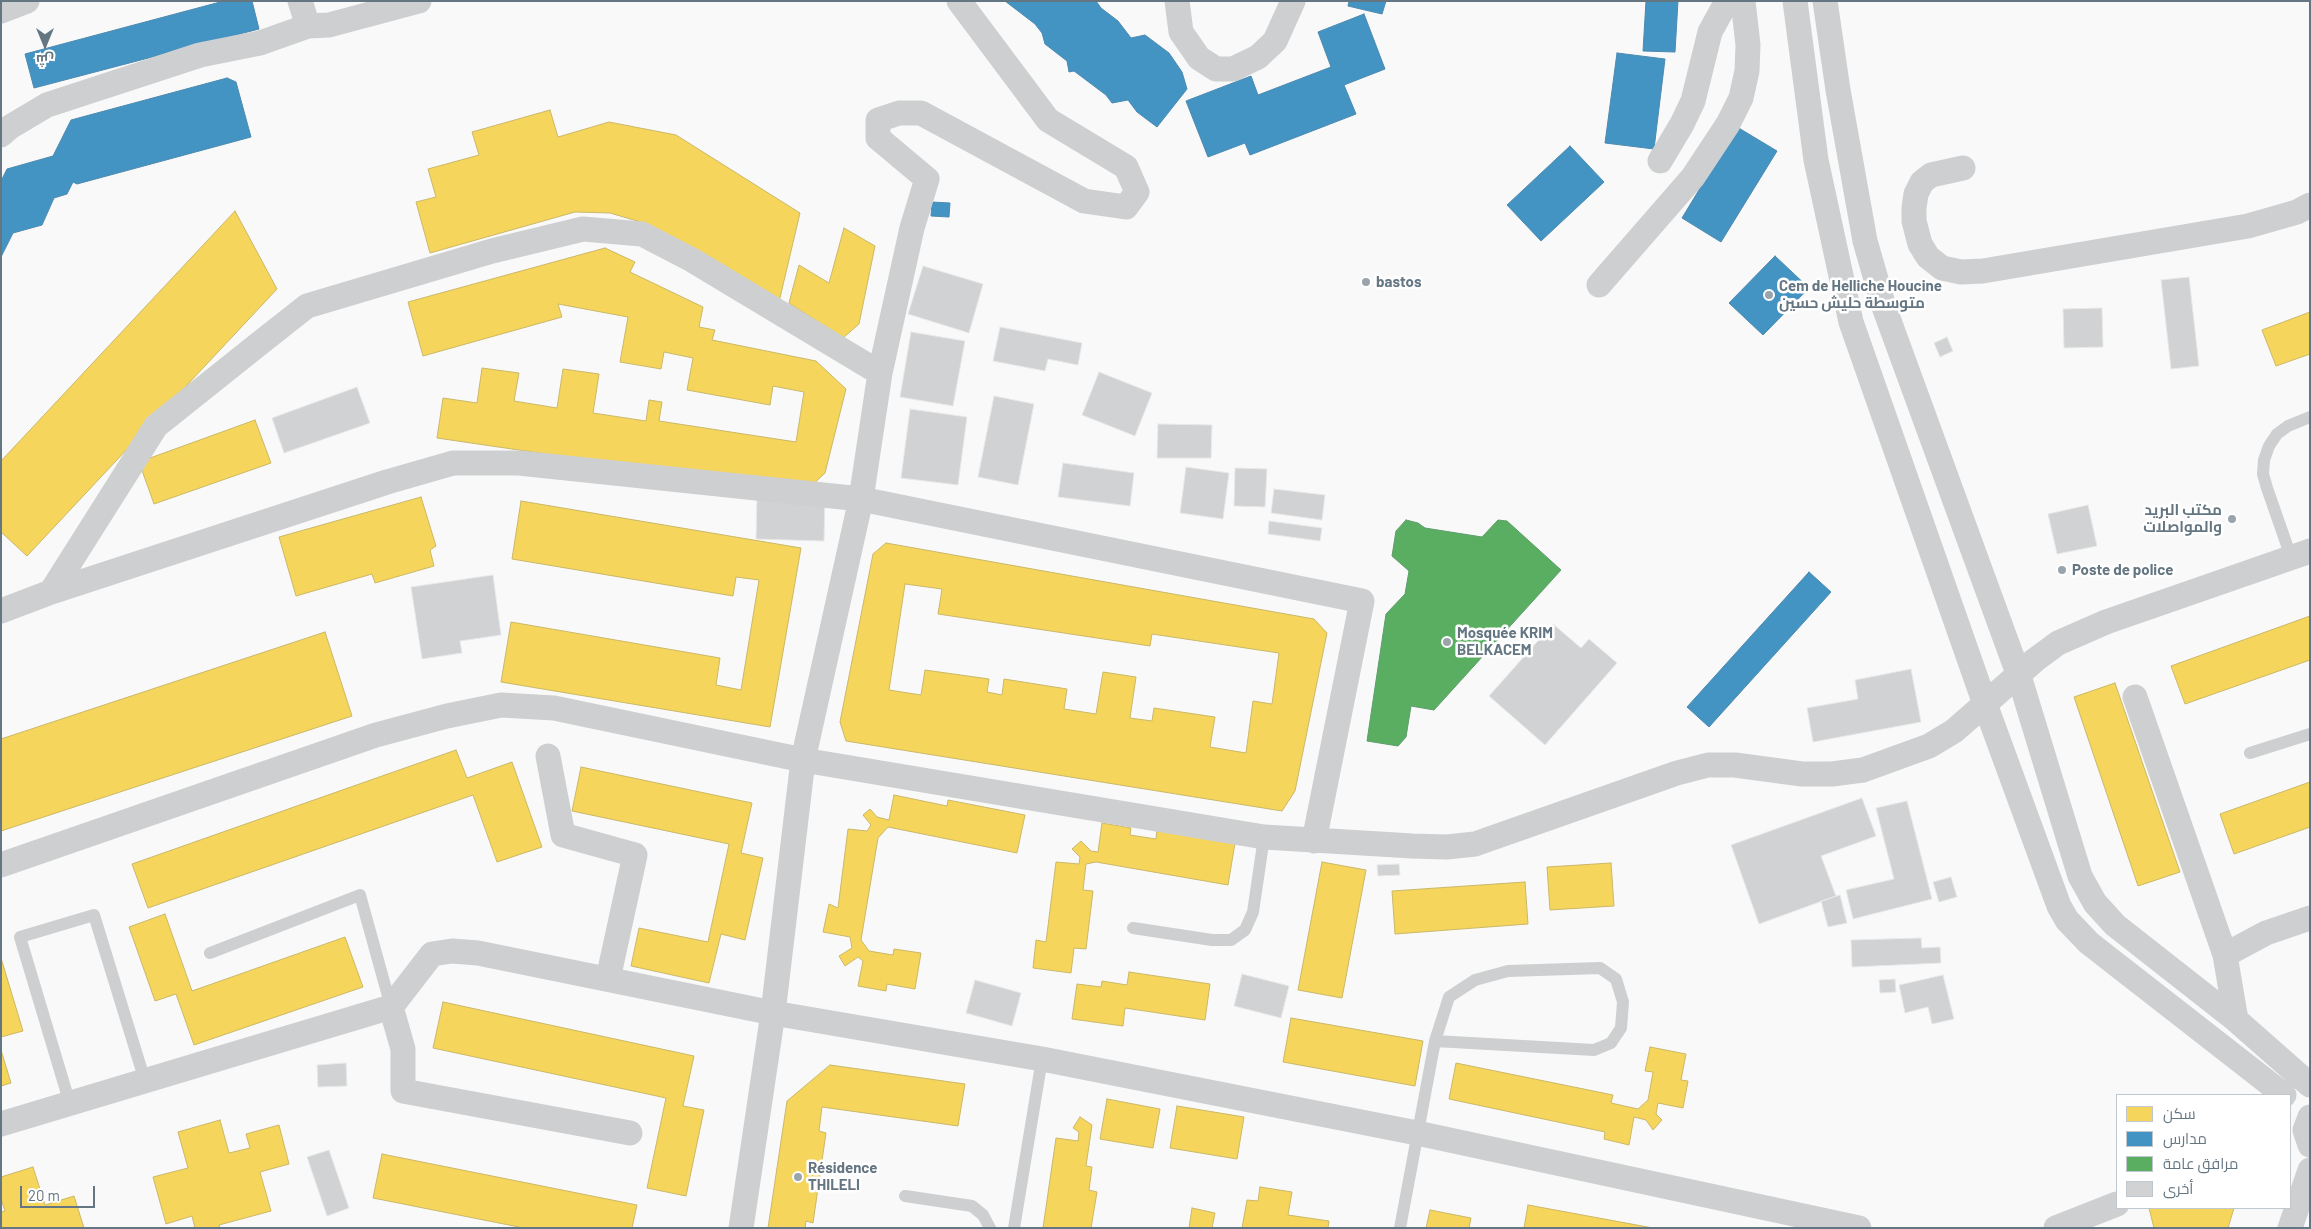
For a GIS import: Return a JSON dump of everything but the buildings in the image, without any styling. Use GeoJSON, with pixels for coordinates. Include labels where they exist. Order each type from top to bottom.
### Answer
{"type":"FeatureCollection","features":[{"type":"Feature","properties":{"kind":"street"},"geometry":{"type":"LineString","coordinates":[[1,10],[27,1]]}},
{"type":"Feature","properties":{"kind":"street"},"geometry":{"type":"LineString","coordinates":[[300,1],[308,26]]}},
{"type":"Feature","properties":{"kind":"street"},"geometry":{"type":"LineString","coordinates":[[1,135],[10,127],[47,105],[200,55],[260,44],[308,26],[329,25],[419,1]]}},
{"type":"Feature","properties":{"kind":"street"},"geometry":{"type":"LineString","coordinates":[[741,1228],[773,1012],[803,760],[861,500],[880,373],[912,228],[927,179],[878,138],[878,120],[899,113],[921,113],[1084,201],[1126,207],[1137,192],[1126,167],[1048,120],[959,1]]}},
{"type":"Feature","properties":{"kind":"street"},"geometry":{"type":"LineString","coordinates":[[1177,1],[1181,32],[1199,58],[1216,69],[1233,69],[1258,57],[1275,40],[1294,1]]}},
{"type":"Feature","properties":{"kind":"street"},"geometry":{"type":"LineString","coordinates":[[1660,161],[1682,124],[1692,101],[1710,32],[1727,1]]}},
{"type":"Feature","properties":{"kind":"street"},"geometry":{"type":"LineString","coordinates":[[1599,285],[1693,177],[1728,124],[1741,98],[1747,71],[1748,45],[1743,1]]}},
{"type":"Feature","properties":{"kind":"street"},"geometry":{"type":"LineString","coordinates":[[1795,1],[1816,160],[1851,322],[1985,704],[2053,890],[2068,920],[2090,943],[2283,1094]]}},
{"type":"Feature","properties":{"kind":"street"},"geometry":{"type":"LineString","coordinates":[[1825,1],[1838,90],[1865,242],[1881,298],[1908,378],[2018,676],[2080,876],[2104,915],[2236,1020],[2310,1085]]}},
{"type":"Feature","properties":{"kind":"street"},"geometry":{"type":"LineString","coordinates":[[1963,168],[1931,175],[1922,182],[1916,194],[1914,208],[1914,221],[1920,244],[1928,257],[1942,268],[1961,272],[1983,271],[2248,226],[2296,212],[2310,205]]}},
{"type":"Feature","properties":{"kind":"street"},"geometry":{"type":"LineString","coordinates":[[51,592],[156,426],[260,343],[308,306],[492,251],[583,229],[642,234],[692,260],[880,373]]}},
{"type":"Feature","properties":{"kind":"street"},"geometry":{"type":"LineString","coordinates":[[1,611],[51,592],[378,485],[453,463],[519,462],[861,500],[1362,601],[1314,841]]}},
{"type":"Feature","properties":{"kind":"street"},"geometry":{"type":"LineString","coordinates":[[1,865],[376,735],[447,716],[501,706],[554,708],[803,760],[1264,837],[1447,847],[1475,844],[1677,773],[1708,765],[1735,765],[1802,774],[1832,774],[1863,770],[1929,746],[1954,731],[2035,660],[2058,643],[2106,622],[2300,554]]}},
{"type":"Feature","properties":{"kind":"street"},"geometry":{"type":"LineString","coordinates":[[2135,698],[2225,956],[2236,1020]]}},
{"type":"Feature","properties":{"kind":"street"},"geometry":{"type":"LineString","coordinates":[[548,756],[562,835],[635,855],[608,979]]}},
{"type":"Feature","properties":{"kind":"street"},"geometry":{"type":"LineString","coordinates":[[2225,956],[2266,933],[2310,918]]}},
{"type":"Feature","properties":{"kind":"street"},"geometry":{"type":"LineString","coordinates":[[1,1124],[391,1007],[432,954],[452,951],[478,952],[773,1012],[1042,1059],[1417,1132],[1860,1228]]}},
{"type":"Feature","properties":{"kind":"street"},"geometry":{"type":"LineString","coordinates":[[391,1007],[403,1049],[403,1091],[630,1132]]}},
{"type":"Feature","properties":{"kind":"street"},"geometry":{"type":"LineString","coordinates":[[2291,1103],[2304,1130]]}},
{"type":"Feature","properties":{"kind":"street"},"geometry":{"type":"LineString","coordinates":[[2290,1228],[2310,1170]]}},
{"type":"Feature","properties":{"kind":"street"},"geometry":{"type":"LineString","coordinates":[[2056,1228],[2116,1204]]}},
{"type":"Feature","properties":{"kind":"lane"},"geometry":{"type":"LineString","coordinates":[[2300,554],[2267,488],[2263,474],[2264,460],[2269,446],[2277,434],[2288,426],[2310,417]]}},
{"type":"Feature","properties":{"kind":"lane"},"geometry":{"type":"LineString","coordinates":[[2250,753],[2310,734]]}},
{"type":"Feature","properties":{"kind":"lane"},"geometry":{"type":"LineString","coordinates":[[1133,928],[1212,940],[1231,940],[1245,930],[1253,912],[1264,837]]}},
{"type":"Feature","properties":{"kind":"lane"},"geometry":{"type":"LineString","coordinates":[[210,953],[360,896],[391,1007]]}},
{"type":"Feature","properties":{"kind":"lane"},"geometry":{"type":"LineString","coordinates":[[70,1104],[20,937],[94,915],[145,1081]]}},
{"type":"Feature","properties":{"kind":"lane"},"geometry":{"type":"LineString","coordinates":[[1400,1228],[1435,1042],[1449,997],[1475,980],[1508,971],[1600,968],[1616,979],[1623,1002],[1621,1028],[1612,1043],[1594,1050],[1435,1042]]}},
{"type":"Feature","properties":{"kind":"lane"},"geometry":{"type":"LineString","coordinates":[[1014,1228],[1042,1059]]}},
{"type":"Feature","properties":{"kind":"lane"},"geometry":{"type":"LineString","coordinates":[[905,1196],[972,1206],[983,1215],[990,1228]]}},
{"type":"Feature","properties":{"kind":"place","name":"bastos"},"geometry":{"type":"Point","coordinates":[1366,282]}},
{"type":"Feature","properties":{"kind":"place","name":"Cem de Helliche Houcine متوسطة حليش حسين"},"geometry":{"type":"Point","coordinates":[1769,295]}},
{"type":"Feature","properties":{"kind":"place","name":"مكتب البريد والمواصلات"},"geometry":{"type":"Point","coordinates":[2232,519]}},
{"type":"Feature","properties":{"kind":"place","name":"Poste de police"},"geometry":{"type":"Point","coordinates":[2062,570]}},
{"type":"Feature","properties":{"kind":"place","name":"Mosquée KRIM BELKACEM"},"geometry":{"type":"Point","coordinates":[1447,642]}},
{"type":"Feature","properties":{"kind":"place","name":"Résidence THILELI"},"geometry":{"type":"Point","coordinates":[798,1177]}}]}
